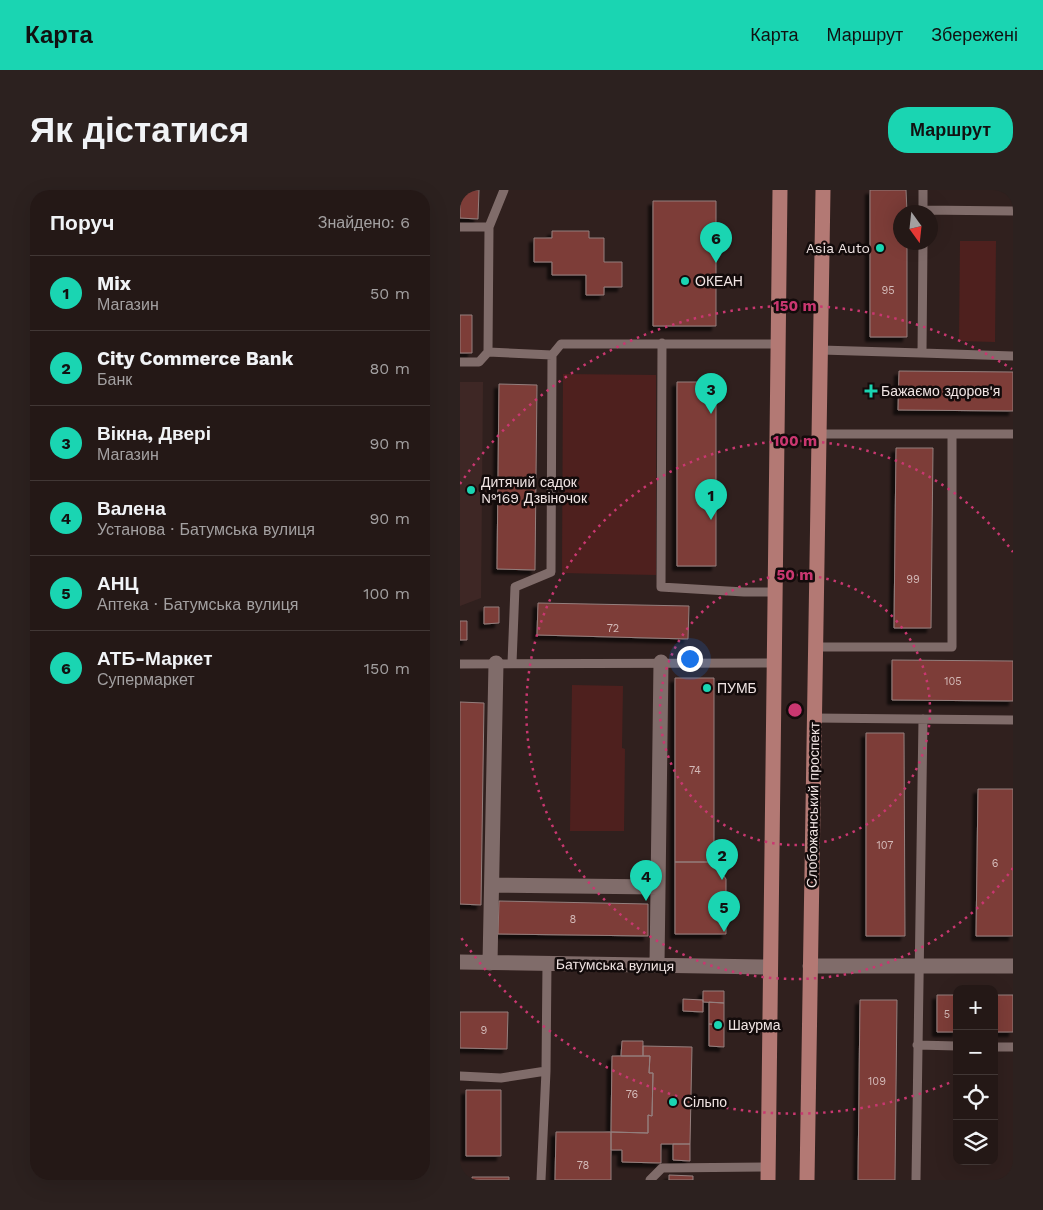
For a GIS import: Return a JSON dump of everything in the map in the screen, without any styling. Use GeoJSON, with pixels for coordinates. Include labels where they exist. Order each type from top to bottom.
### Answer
{"type":"FeatureCollection","features":[{"type":"Feature","properties":{"kind":"main road"},"geometry":{"type":"LineString","coordinates":[[768,1174],[780,190]]}},
{"type":"Feature","properties":{"kind":"main road","name":"Слобожанський проспект"},"geometry":{"type":"LineString","coordinates":[[807,1180],[823,190]]}},
{"type":"Feature","properties":{"kind":"street"},"geometry":{"type":"LineString","coordinates":[[657,965],[661,662]]}},
{"type":"Feature","properties":{"kind":"street"},"geometry":{"type":"LineString","coordinates":[[490,963],[496,663]]}},
{"type":"Feature","properties":{"kind":"street"},"geometry":{"type":"LineString","coordinates":[[492,885],[658,887]]}},
{"type":"Feature","properties":{"kind":"street","name":"Батумська вулиця"},"geometry":{"type":"LineString","coordinates":[[460,962],[770,967]]}},
{"type":"Feature","properties":{"kind":"street"},"geometry":{"type":"LineString","coordinates":[[810,966],[1013,966]]}},
{"type":"Feature","properties":{"kind":"lane"},"geometry":{"type":"LineString","coordinates":[[460,362],[479,362],[488,352],[489,227],[504,190]]}},
{"type":"Feature","properties":{"kind":"lane"},"geometry":{"type":"LineString","coordinates":[[923,205],[924,190]]}},
{"type":"Feature","properties":{"kind":"lane"},"geometry":{"type":"LineString","coordinates":[[938,211],[1013,211]]}},
{"type":"Feature","properties":{"kind":"lane"},"geometry":{"type":"LineString","coordinates":[[460,226],[489,227]]}},
{"type":"Feature","properties":{"kind":"lane"},"geometry":{"type":"LineString","coordinates":[[922,353],[923,250]]}},
{"type":"Feature","properties":{"kind":"lane"},"geometry":{"type":"LineString","coordinates":[[662,343],[661,586],[744,592],[775,592]]}},
{"type":"Feature","properties":{"kind":"lane"},"geometry":{"type":"LineString","coordinates":[[512,663],[515,587],[551,572],[552,355],[561,344],[778,344]]}},
{"type":"Feature","properties":{"kind":"lane"},"geometry":{"type":"LineString","coordinates":[[820,350],[1013,356]]}},
{"type":"Feature","properties":{"kind":"lane"},"geometry":{"type":"LineString","coordinates":[[488,352],[552,355]]}},
{"type":"Feature","properties":{"kind":"lane"},"geometry":{"type":"LineString","coordinates":[[819,434],[1013,434]]}},
{"type":"Feature","properties":{"kind":"lane"},"geometry":{"type":"LineString","coordinates":[[815,647],[952,646],[952,434]]}},
{"type":"Feature","properties":{"kind":"lane"},"geometry":{"type":"LineString","coordinates":[[460,664],[774,663]]}},
{"type":"Feature","properties":{"kind":"lane"},"geometry":{"type":"LineString","coordinates":[[814,718],[1013,720]]}},
{"type":"Feature","properties":{"kind":"lane"},"geometry":{"type":"LineString","coordinates":[[916,1180],[923,719]]}},
{"type":"Feature","properties":{"kind":"lane"},"geometry":{"type":"LineString","coordinates":[[541,1180],[546,1071],[547,963]]}},
{"type":"Feature","properties":{"kind":"lane"},"geometry":{"type":"LineString","coordinates":[[917,1046],[953,1046]]}},
{"type":"Feature","properties":{"kind":"lane"},"geometry":{"type":"LineString","coordinates":[[998,1047],[1013,1047]]}},
{"type":"Feature","properties":{"kind":"lane"},"geometry":{"type":"LineString","coordinates":[[460,1076],[501,1078],[546,1071]]}},
{"type":"Feature","properties":{"kind":"lane"},"geometry":{"type":"LineString","coordinates":[[650,1180],[662,1168],[768,1174]]}},
{"type":"Feature","properties":{"kind":"shaded area"},"geometry":{"type":"Polygon","coordinates":[[[960,241],[996,241],[995,342],[959,341],[960,241]]]}},
{"type":"Feature","properties":{"kind":"shaded area"},"geometry":{"type":"Polygon","coordinates":[[[563,374],[656,375],[656,575],[562,573],[563,374]]]}},
{"type":"Feature","properties":{"kind":"shaded area","name":"Дитячий садок №169 Дзвіночок"},"geometry":{"type":"Polygon","coordinates":[[[460,382],[483,382],[481,598],[460,606],[460,382]]]}},
{"type":"Feature","properties":{"kind":"shaded area"},"geometry":{"type":"Polygon","coordinates":[[[572,685],[623,686],[622,748],[625,749],[624,831],[570,831],[572,685]]]}},
{"type":"Feature","properties":{"kind":"building"},"geometry":{"type":"Polygon","coordinates":[[[460,190],[479,190],[478,219],[460,218],[460,190]]]}},
{"type":"Feature","properties":{"kind":"building"},"geometry":{"type":"Polygon","coordinates":[[[870,190],[906,190],[907,205],[893,205],[893,250],[907,250],[907,337],[870,337],[870,190]]]}},
{"type":"Feature","properties":{"kind":"building","name":"ОКЕАН"},"geometry":{"type":"Polygon","coordinates":[[[653,201],[716,201],[716,326],[653,326],[653,201]]]}},
{"type":"Feature","properties":{"kind":"building"},"geometry":{"type":"Polygon","coordinates":[[[552,231],[589,231],[589,238],[604,238],[604,262],[622,262],[622,287],[604,287],[604,295],[586,295],[586,275],[552,275],[552,262],[534,262],[534,238],[552,238],[552,231]]]}},
{"type":"Feature","properties":{"kind":"building"},"geometry":{"type":"Polygon","coordinates":[[[460,315],[472,315],[472,353],[460,353],[460,315]]]}},
{"type":"Feature","properties":{"kind":"building"},"geometry":{"type":"Polygon","coordinates":[[[899,371],[1013,372],[1013,411],[898,410],[899,371]]]}},
{"type":"Feature","properties":{"kind":"building"},"geometry":{"type":"Polygon","coordinates":[[[677,382],[716,382],[716,566],[677,566],[677,382]]]}},
{"type":"Feature","properties":{"kind":"building"},"geometry":{"type":"Polygon","coordinates":[[[499,384],[537,385],[535,570],[497,569],[499,384]]]}},
{"type":"Feature","properties":{"kind":"building"},"geometry":{"type":"Polygon","coordinates":[[[896,448],[933,448],[931,628],[894,628],[896,448]]]}},
{"type":"Feature","properties":{"kind":"building"},"geometry":{"type":"Polygon","coordinates":[[[538,603],[689,606],[688,639],[537,635],[538,603]]]}},
{"type":"Feature","properties":{"kind":"building"},"geometry":{"type":"Polygon","coordinates":[[[484,607],[499,607],[499,623],[484,624],[484,607]]]}},
{"type":"Feature","properties":{"kind":"building"},"geometry":{"type":"Polygon","coordinates":[[[460,621],[467,621],[467,640],[460,640],[460,621]]]}},
{"type":"Feature","properties":{"kind":"building"},"geometry":{"type":"Polygon","coordinates":[[[892,660],[1013,661],[1013,701],[892,700],[892,660]]]}},
{"type":"Feature","properties":{"kind":"building"},"geometry":{"type":"Polygon","coordinates":[[[675,678],[714,678],[714,862],[675,862],[675,678]]]}},
{"type":"Feature","properties":{"kind":"building"},"geometry":{"type":"Polygon","coordinates":[[[460,702],[484,703],[481,905],[460,904],[460,702]]]}},
{"type":"Feature","properties":{"kind":"building"},"geometry":{"type":"Polygon","coordinates":[[[866,733],[904,733],[905,936],[866,936],[866,733]]]}},
{"type":"Feature","properties":{"kind":"building"},"geometry":{"type":"Polygon","coordinates":[[[978,789],[1013,789],[1013,936],[976,936],[978,789]]]}},
{"type":"Feature","properties":{"kind":"building"},"geometry":{"type":"Polygon","coordinates":[[[675,862],[714,862],[726,879],[726,934],[675,934],[675,862]]]}},
{"type":"Feature","properties":{"kind":"building"},"geometry":{"type":"Polygon","coordinates":[[[499,901],[648,904],[648,936],[498,934],[499,901]]]}},
{"type":"Feature","properties":{"kind":"building"},"geometry":{"type":"Polygon","coordinates":[[[703,991],[724,991],[724,1003],[703,1002],[703,991]]]}},
{"type":"Feature","properties":{"kind":"building"},"geometry":{"type":"Polygon","coordinates":[[[937,995],[953,995],[953,1032],[937,1032],[937,995]]]}},
{"type":"Feature","properties":{"kind":"building"},"geometry":{"type":"Polygon","coordinates":[[[998,995],[1013,995],[1013,1032],[998,1032],[998,995]]]}},
{"type":"Feature","properties":{"kind":"building"},"geometry":{"type":"Polygon","coordinates":[[[683,999],[703,1000],[703,1012],[683,1011],[683,999]]]}},
{"type":"Feature","properties":{"kind":"building"},"geometry":{"type":"Polygon","coordinates":[[[860,1000],[897,1000],[895,1180],[858,1180],[860,1000]]]}},
{"type":"Feature","properties":{"kind":"building"},"geometry":{"type":"Polygon","coordinates":[[[709,1002],[724,1003],[724,1025],[709,1024],[709,1002]]]}},
{"type":"Feature","properties":{"kind":"building"},"geometry":{"type":"Polygon","coordinates":[[[460,1012],[508,1012],[507,1049],[460,1048],[460,1012]]]}},
{"type":"Feature","properties":{"kind":"building"},"geometry":{"type":"Polygon","coordinates":[[[709,1024],[724,1025],[724,1047],[709,1046],[709,1024]]]}},
{"type":"Feature","properties":{"kind":"building"},"geometry":{"type":"Polygon","coordinates":[[[622,1041],[643,1041],[643,1056],[621,1056],[622,1041]]]}},
{"type":"Feature","properties":{"kind":"building"},"geometry":{"type":"Polygon","coordinates":[[[643,1046],[692,1047],[690,1144],[661,1144],[661,1163],[622,1162],[622,1150],[611,1150],[611,1132],[648,1133],[648,1115],[652,1116],[653,1073],[649,1073],[650,1056],[643,1056],[643,1046]]]}},
{"type":"Feature","properties":{"kind":"building"},"geometry":{"type":"Polygon","coordinates":[[[612,1056],[650,1056],[649,1073],[653,1073],[652,1116],[648,1115],[648,1133],[611,1132],[612,1056]]]}},
{"type":"Feature","properties":{"kind":"building"},"geometry":{"type":"Polygon","coordinates":[[[466,1090],[501,1090],[501,1156],[466,1156],[466,1090]]]}},
{"type":"Feature","properties":{"kind":"building"},"geometry":{"type":"Polygon","coordinates":[[[556,1132],[611,1132],[611,1180],[555,1180],[556,1132]]]}},
{"type":"Feature","properties":{"kind":"building"},"geometry":{"type":"Polygon","coordinates":[[[673,1144],[690,1144],[690,1161],[673,1160],[673,1144]]]}},
{"type":"Feature","properties":{"kind":"building"},"geometry":{"type":"Polygon","coordinates":[[[669,1175],[693,1176],[693,1180],[669,1180],[669,1175]]]}},
{"type":"Feature","properties":{"kind":"building"},"geometry":{"type":"Polygon","coordinates":[[[472,1177],[509,1177],[509,1180],[472,1180],[472,1177]]]}},
{"type":"Feature","properties":{"kind":"place","name":"Asia Auto"},"geometry":{"type":"Point","coordinates":[880,248]}},
{"type":"Feature","properties":{"kind":"place","name":"АТБ-Маркет"},"geometry":{"type":"Point","coordinates":[716,263]}},
{"type":"Feature","properties":{"kind":"place","name":"ОКЕАН"},"geometry":{"type":"Point","coordinates":[685,281]}},
{"type":"Feature","properties":{"kind":"place","name":"Бажаємо здоров'я"},"geometry":{"type":"Point","coordinates":[871,391]}},
{"type":"Feature","properties":{"kind":"place","name":"Вікна, Двері"},"geometry":{"type":"Point","coordinates":[711,414]}},
{"type":"Feature","properties":{"kind":"place","name":"Дитячий садок №169 Дзвіночок"},"geometry":{"type":"Point","coordinates":[471,490]}},
{"type":"Feature","properties":{"kind":"place","name":"Mix"},"geometry":{"type":"Point","coordinates":[711,520]}},
{"type":"Feature","properties":{"kind":"place","name":"ПУМБ"},"geometry":{"type":"Point","coordinates":[707,688]}},
{"type":"Feature","properties":{"kind":"place","name":"City Commerce Bank"},"geometry":{"type":"Point","coordinates":[722,880]}},
{"type":"Feature","properties":{"kind":"place","name":"Валена"},"geometry":{"type":"Point","coordinates":[646,901]}},
{"type":"Feature","properties":{"kind":"place","name":"АНЦ"},"geometry":{"type":"Point","coordinates":[724,932]}},
{"type":"Feature","properties":{"kind":"place","name":"Шаурма"},"geometry":{"type":"Point","coordinates":[718,1025]}},
{"type":"Feature","properties":{"kind":"place","name":"Сільпо"},"geometry":{"type":"Point","coordinates":[673,1102]}}]}
